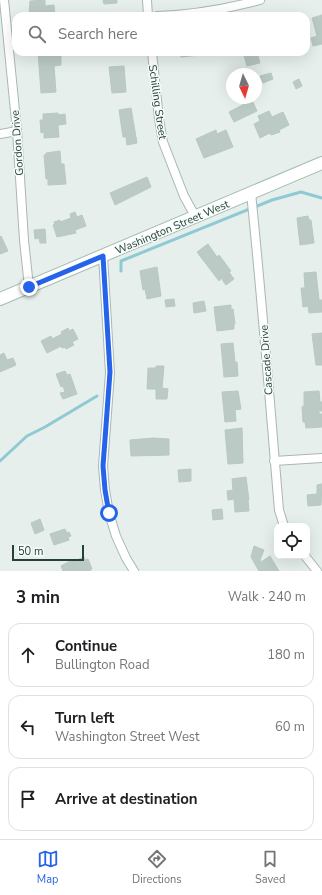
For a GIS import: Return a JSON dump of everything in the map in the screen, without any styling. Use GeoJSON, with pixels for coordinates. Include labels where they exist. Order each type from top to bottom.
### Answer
{"type":"FeatureCollection","features":[{"type":"Feature","properties":{"kind":"street","name":"Gordon Drive"},"geometry":{"type":"LineString","coordinates":[[4,0],[17,131],[24,240],[29,287]]}},
{"type":"Feature","properties":{"kind":"street"},"geometry":{"type":"LineString","coordinates":[[147,0],[148,12]]}},
{"type":"Feature","properties":{"kind":"street"},"geometry":{"type":"LineString","coordinates":[[201,12],[227,8],[260,0]]}},
{"type":"Feature","properties":{"kind":"street","name":"Schilling Street"},"geometry":{"type":"LineString","coordinates":[[152,56],[163,142],[184,196],[196,216]]}},
{"type":"Feature","properties":{"kind":"street"},"geometry":{"type":"LineString","coordinates":[[0,134],[17,131]]}},
{"type":"Feature","properties":{"kind":"street","name":"Washington Street West"},"geometry":{"type":"LineString","coordinates":[[0,299],[322,163]]}},
{"type":"Feature","properties":{"kind":"street","name":"Cascade Drive"},"geometry":{"type":"LineString","coordinates":[[251,193],[267,359],[274,461],[279,510],[283,523]]}},
{"type":"Feature","properties":{"kind":"street"},"geometry":{"type":"LineString","coordinates":[[103,256],[110,372],[103,466],[105,490],[109,513],[116,536],[134,571]]}},
{"type":"Feature","properties":{"kind":"street"},"geometry":{"type":"LineString","coordinates":[[274,461],[322,458]]}},
{"type":"Feature","properties":{"kind":"street"},"geometry":{"type":"LineString","coordinates":[[307,559],[317,571]]}},
{"type":"Feature","properties":{"kind":"building"},"geometry":{"type":"Polygon","coordinates":[[[45,0],[45,6],[54,5],[55,12],[29,12],[30,1],[45,0]]]}},
{"type":"Feature","properties":{"kind":"building"},"geometry":{"type":"Polygon","coordinates":[[[103,0],[117,0],[117,3],[104,4],[103,0]]]}},
{"type":"Feature","properties":{"kind":"building"},"geometry":{"type":"Polygon","coordinates":[[[322,15],[322,44],[313,46],[311,38],[317,36],[312,18],[322,15]]]}},
{"type":"Feature","properties":{"kind":"building"},"geometry":{"type":"Polygon","coordinates":[[[38,56],[61,56],[61,65],[54,66],[56,92],[41,93],[38,56]]]}},
{"type":"Feature","properties":{"kind":"building"},"geometry":{"type":"Polygon","coordinates":[[[244,56],[258,56],[260,63],[247,66],[244,56]]]}},
{"type":"Feature","properties":{"kind":"building"},"geometry":{"type":"Polygon","coordinates":[[[124,66],[126,92],[112,93],[109,67],[124,66]]]}},
{"type":"Feature","properties":{"kind":"building"},"geometry":{"type":"Polygon","coordinates":[[[271,73],[273,79],[263,83],[262,75],[271,73]]]}},
{"type":"Feature","properties":{"kind":"building"},"geometry":{"type":"Polygon","coordinates":[[[299,79],[302,86],[296,89],[293,82],[299,79]]]}},
{"type":"Feature","properties":{"kind":"building"},"geometry":{"type":"Polygon","coordinates":[[[244,104],[254,104],[257,111],[234,122],[229,112],[244,104]]]}},
{"type":"Feature","properties":{"kind":"building"},"geometry":{"type":"Polygon","coordinates":[[[131,108],[137,143],[127,145],[126,137],[123,137],[119,110],[131,108]]]}},
{"type":"Feature","properties":{"kind":"building"},"geometry":{"type":"Polygon","coordinates":[[[269,111],[272,117],[283,112],[289,125],[279,130],[280,132],[271,135],[270,133],[260,138],[254,124],[260,121],[258,116],[269,111]]]}},
{"type":"Feature","properties":{"kind":"building"},"geometry":{"type":"Polygon","coordinates":[[[58,113],[58,115],[65,114],[66,124],[58,125],[59,137],[44,138],[44,132],[41,133],[40,120],[43,120],[43,114],[58,113]]]}},
{"type":"Feature","properties":{"kind":"building"},"geometry":{"type":"Polygon","coordinates":[[[216,130],[217,134],[226,130],[233,147],[204,158],[196,139],[216,130]]]}},
{"type":"Feature","properties":{"kind":"building"},"geometry":{"type":"Polygon","coordinates":[[[60,151],[61,164],[64,164],[66,184],[48,185],[44,155],[46,155],[46,153],[60,151]]]}},
{"type":"Feature","properties":{"kind":"building"},"geometry":{"type":"Polygon","coordinates":[[[147,177],[151,187],[115,205],[110,193],[147,177]]]}},
{"type":"Feature","properties":{"kind":"building"},"geometry":{"type":"Polygon","coordinates":[[[75,212],[77,217],[82,215],[86,226],[75,230],[76,233],[57,237],[53,225],[55,224],[54,222],[60,220],[60,222],[71,218],[70,214],[75,212]]]}},
{"type":"Feature","properties":{"kind":"building"},"geometry":{"type":"Polygon","coordinates":[[[308,216],[309,220],[311,220],[314,243],[300,245],[297,218],[308,216]]]}},
{"type":"Feature","properties":{"kind":"building"},"geometry":{"type":"Polygon","coordinates":[[[45,229],[46,243],[40,243],[39,238],[35,239],[34,230],[45,229]]]}},
{"type":"Feature","properties":{"kind":"building"},"geometry":{"type":"Polygon","coordinates":[[[1,236],[8,251],[0,254],[0,237],[1,236]]]}},
{"type":"Feature","properties":{"kind":"building"},"geometry":{"type":"Polygon","coordinates":[[[208,244],[217,257],[219,255],[231,271],[229,272],[231,275],[223,281],[222,278],[219,281],[197,252],[208,244]]]}},
{"type":"Feature","properties":{"kind":"building"},"geometry":{"type":"Polygon","coordinates":[[[157,267],[161,296],[147,299],[145,289],[143,290],[140,271],[157,267]]]}},
{"type":"Feature","properties":{"kind":"building"},"geometry":{"type":"Polygon","coordinates":[[[316,272],[319,300],[322,300],[322,312],[309,313],[308,306],[303,307],[301,288],[305,288],[304,273],[316,272]]]}},
{"type":"Feature","properties":{"kind":"building"},"geometry":{"type":"Polygon","coordinates":[[[231,275],[234,279],[226,285],[223,281],[231,275]]]}},
{"type":"Feature","properties":{"kind":"building"},"geometry":{"type":"Polygon","coordinates":[[[174,299],[175,306],[166,307],[165,300],[174,299]]]}},
{"type":"Feature","properties":{"kind":"building"},"geometry":{"type":"Polygon","coordinates":[[[204,301],[206,311],[194,313],[193,303],[204,301]]]}},
{"type":"Feature","properties":{"kind":"building"},"geometry":{"type":"Polygon","coordinates":[[[231,305],[235,324],[234,329],[217,331],[214,307],[231,305]]]}},
{"type":"Feature","properties":{"kind":"building"},"geometry":{"type":"Polygon","coordinates":[[[68,328],[69,331],[73,329],[78,339],[72,342],[74,345],[66,349],[65,347],[62,348],[61,346],[47,353],[41,341],[51,336],[52,339],[62,334],[61,332],[68,328]]]}},
{"type":"Feature","properties":{"kind":"building"},"geometry":{"type":"Polygon","coordinates":[[[322,333],[322,365],[316,365],[312,334],[322,333]]]}},
{"type":"Feature","properties":{"kind":"building"},"geometry":{"type":"Polygon","coordinates":[[[233,343],[238,376],[224,377],[221,344],[233,343]]]}},
{"type":"Feature","properties":{"kind":"building"},"geometry":{"type":"Polygon","coordinates":[[[4,353],[7,360],[13,358],[16,365],[0,372],[0,355],[4,353]]]}},
{"type":"Feature","properties":{"kind":"building"},"geometry":{"type":"Polygon","coordinates":[[[156,366],[164,366],[162,388],[168,389],[167,399],[156,399],[156,389],[147,389],[148,368],[156,368],[156,366]]]}},
{"type":"Feature","properties":{"kind":"building"},"geometry":{"type":"Polygon","coordinates":[[[65,371],[67,375],[70,374],[77,394],[63,399],[60,393],[65,392],[63,386],[61,387],[56,374],[65,371]]]}},
{"type":"Feature","properties":{"kind":"building"},"geometry":{"type":"Polygon","coordinates":[[[238,391],[241,409],[235,410],[236,421],[225,422],[222,392],[238,391]]]}},
{"type":"Feature","properties":{"kind":"building"},"geometry":{"type":"Polygon","coordinates":[[[319,391],[320,402],[322,402],[322,411],[319,411],[319,414],[322,414],[322,427],[306,428],[305,422],[303,422],[302,407],[304,406],[304,392],[319,391]]]}},
{"type":"Feature","properties":{"kind":"building"},"geometry":{"type":"Polygon","coordinates":[[[242,428],[243,463],[228,464],[225,430],[242,428]]]}},
{"type":"Feature","properties":{"kind":"building"},"geometry":{"type":"Polygon","coordinates":[[[153,438],[169,439],[169,455],[131,456],[130,440],[153,438]]]}},
{"type":"Feature","properties":{"kind":"building"},"geometry":{"type":"Polygon","coordinates":[[[191,469],[191,481],[179,482],[178,470],[191,469]]]}},
{"type":"Feature","properties":{"kind":"building"},"geometry":{"type":"Polygon","coordinates":[[[246,477],[249,511],[235,512],[234,499],[228,500],[227,491],[233,490],[232,479],[246,477]]]}},
{"type":"Feature","properties":{"kind":"building"},"geometry":{"type":"Polygon","coordinates":[[[322,484],[321,505],[308,506],[307,495],[317,494],[317,485],[322,484]]]}},
{"type":"Feature","properties":{"kind":"building"},"geometry":{"type":"Polygon","coordinates":[[[222,509],[223,519],[213,520],[212,510],[222,509]]]}},
{"type":"Feature","properties":{"kind":"building"},"geometry":{"type":"Polygon","coordinates":[[[40,519],[44,530],[35,534],[31,523],[40,519]]]}},
{"type":"Feature","properties":{"kind":"building"},"geometry":{"type":"Polygon","coordinates":[[[65,529],[71,536],[68,537],[69,540],[54,545],[50,534],[65,529]]]}},
{"type":"Feature","properties":{"kind":"building"},"geometry":{"type":"Polygon","coordinates":[[[254,546],[264,550],[260,560],[261,562],[270,556],[279,571],[259,571],[251,557],[254,546]]]}},
{"type":"Feature","properties":{"kind":"building"},"geometry":{"type":"Polygon","coordinates":[[[84,557],[85,560],[88,559],[92,569],[90,571],[76,571],[72,562],[84,557]]]}},
{"type":"Feature","properties":{"kind":"building"},"geometry":{"type":"Polygon","coordinates":[[[72,560],[76,571],[63,571],[61,566],[72,560]]]}},
{"type":"Feature","properties":{"kind":"waterway"},"geometry":{"type":"LineString","coordinates":[[121,271],[121,261],[272,200],[301,192],[322,198]]}},
{"type":"Feature","properties":{"kind":"waterway"},"geometry":{"type":"LineString","coordinates":[[0,461],[27,436],[97,396]]}},
{"type":"Feature","properties":{"kind":"route"},"geometry":{"type":"LineString","coordinates":[[29,287],[103,256],[110,372],[103,466],[109,513]]}}]}
